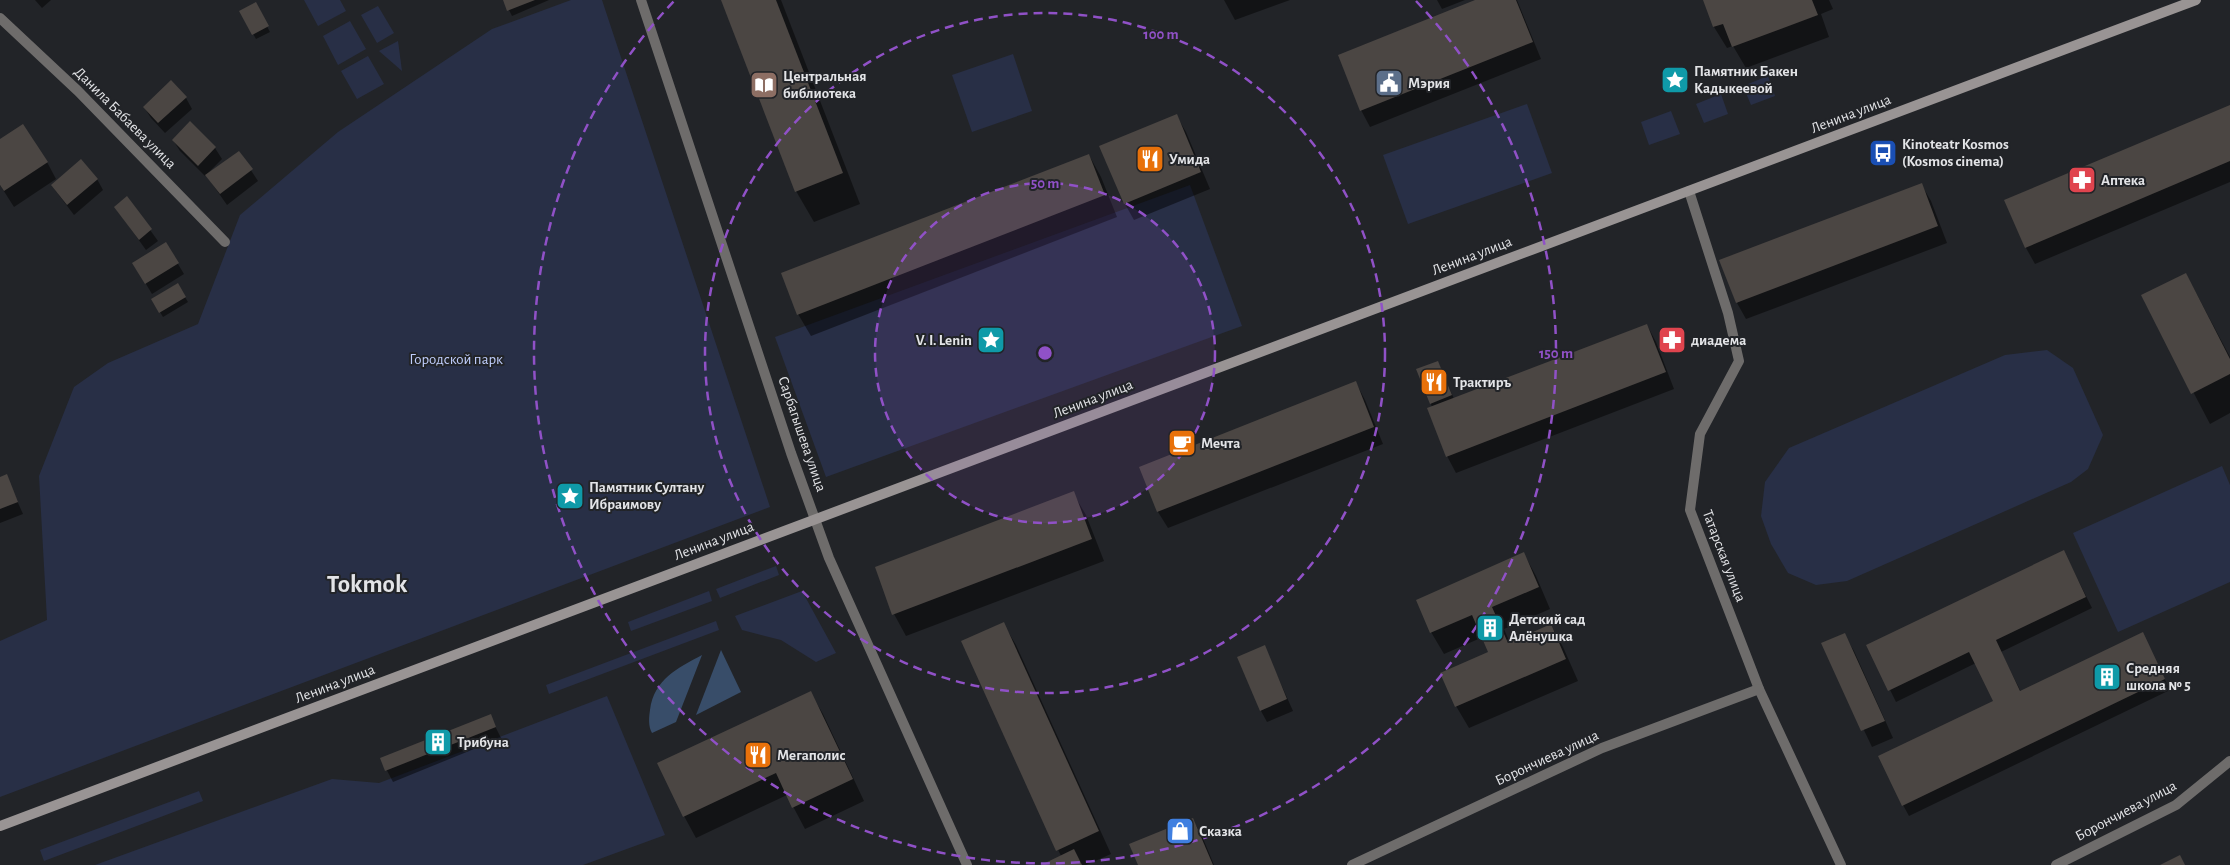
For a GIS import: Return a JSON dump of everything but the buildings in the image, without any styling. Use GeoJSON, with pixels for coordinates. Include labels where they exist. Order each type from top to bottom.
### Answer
{"type":"FeatureCollection","features":[{"type":"Feature","properties":{"kind":"main road","name":"Ленина улица"},"geometry":{"type":"LineString","coordinates":[[0,826],[2196,0]]}},
{"type":"Feature","properties":{"kind":"street","name":"Сарбагышева улица"},"geometry":{"type":"LineString","coordinates":[[641,0],[829,558],[967,865]]}},
{"type":"Feature","properties":{"kind":"street","name":"Данила Бабаева улица"},"geometry":{"type":"LineString","coordinates":[[0,18],[78,91],[225,242]]}},
{"type":"Feature","properties":{"kind":"street","name":"Татарская улица"},"geometry":{"type":"LineString","coordinates":[[1689,191],[1728,313],[1739,361],[1700,434],[1690,510],[1759,689],[1841,865]]}},
{"type":"Feature","properties":{"kind":"street","name":"Борончиева улица"},"geometry":{"type":"LineString","coordinates":[[1352,865],[1602,748],[1759,689]]}},
{"type":"Feature","properties":{"kind":"street","name":"Борончиева улица"},"geometry":{"type":"LineString","coordinates":[[2056,865],[2176,805],[2230,761]]}},
{"type":"Feature","properties":{"kind":"green space"},"geometry":{"type":"Polygon","coordinates":[[[304,0],[340,0],[346,11],[318,26],[304,0]]]}},
{"type":"Feature","properties":{"kind":"green space","name":"Городской парк"},"geometry":{"type":"Polygon","coordinates":[[[571,0],[602,0],[770,507],[0,797],[0,641],[47,620],[39,476],[74,387],[108,363],[198,324],[240,215],[338,132],[492,29],[571,0]]]}},
{"type":"Feature","properties":{"kind":"green space"},"geometry":{"type":"Polygon","coordinates":[[[378,6],[394,33],[377,43],[361,15],[378,6]]]}},
{"type":"Feature","properties":{"kind":"green space"},"geometry":{"type":"Polygon","coordinates":[[[350,21],[366,49],[338,65],[323,36],[350,21]]]}},
{"type":"Feature","properties":{"kind":"green space"},"geometry":{"type":"Polygon","coordinates":[[[398,41],[402,71],[379,51],[398,41]]]}},
{"type":"Feature","properties":{"kind":"green space"},"geometry":{"type":"Polygon","coordinates":[[[1013,54],[1032,111],[972,132],[952,75],[1013,54]]]}},
{"type":"Feature","properties":{"kind":"green space"},"geometry":{"type":"Polygon","coordinates":[[[368,56],[384,84],[357,99],[341,71],[368,56]]]}},
{"type":"Feature","properties":{"kind":"green space"},"geometry":{"type":"Polygon","coordinates":[[[1768,76],[1775,96],[1751,105],[1743,86],[1768,76]]]}},
{"type":"Feature","properties":{"kind":"green space"},"geometry":{"type":"Polygon","coordinates":[[[1721,94],[1728,114],[1704,123],[1696,104],[1721,94]]]}},
{"type":"Feature","properties":{"kind":"green space"},"geometry":{"type":"Polygon","coordinates":[[[1527,104],[1552,173],[1408,224],[1383,155],[1527,104]]]}},
{"type":"Feature","properties":{"kind":"green space"},"geometry":{"type":"Polygon","coordinates":[[[1671,111],[1680,134],[1649,145],[1641,122],[1671,111]]]}},
{"type":"Feature","properties":{"kind":"green space"},"geometry":{"type":"Polygon","coordinates":[[[1190,185],[1242,326],[826,477],[775,337],[1190,185]]]}},
{"type":"Feature","properties":{"kind":"green space"},"geometry":{"type":"Polygon","coordinates":[[[2047,350],[2073,368],[2103,435],[2088,469],[2071,482],[1847,581],[1816,585],[1788,573],[1771,544],[1761,516],[1765,482],[1789,448],[2005,355],[2047,350]]]}},
{"type":"Feature","properties":{"kind":"green space"},"geometry":{"type":"Polygon","coordinates":[[[2222,466],[2230,485],[2230,582],[2118,632],[2073,533],[2222,466]]]}},
{"type":"Feature","properties":{"kind":"green space"},"geometry":{"type":"Polygon","coordinates":[[[776,566],[779,575],[720,598],[716,589],[776,566]]]}},
{"type":"Feature","properties":{"kind":"green space"},"geometry":{"type":"Polygon","coordinates":[[[709,591],[712,601],[631,631],[628,622],[709,591]]]}},
{"type":"Feature","properties":{"kind":"green space"},"geometry":{"type":"Polygon","coordinates":[[[802,591],[836,653],[816,662],[781,640],[742,630],[735,616],[802,591]]]}},
{"type":"Feature","properties":{"kind":"green space"},"geometry":{"type":"Polygon","coordinates":[[[716,621],[719,630],[549,694],[546,685],[716,621]]]}},
{"type":"Feature","properties":{"kind":"green space"},"geometry":{"type":"Polygon","coordinates":[[[607,696],[665,835],[583,865],[95,865],[332,779],[379,783],[607,696]]]}},
{"type":"Feature","properties":{"kind":"green space"},"geometry":{"type":"Polygon","coordinates":[[[199,791],[203,801],[44,861],[40,850],[199,791]]]}},
{"type":"Feature","properties":{"kind":"shaded area"},"geometry":{"type":"Polygon","coordinates":[[[721,650],[741,692],[696,715],[721,650]]]}},
{"type":"Feature","properties":{"kind":"shaded area"},"geometry":{"type":"Polygon","coordinates":[[[702,655],[676,722],[652,733],[649,716],[652,699],[656,690],[676,670],[702,655]]]}},
{"type":"Feature","properties":{"kind":"place","name":"Памятник Бакен Кадыкеевой"},"geometry":{"type":"Point","coordinates":[1675,80]}},
{"type":"Feature","properties":{"kind":"place","name":"Мэрия"},"geometry":{"type":"Point","coordinates":[1389,83]}},
{"type":"Feature","properties":{"kind":"place","name":"Центральная библиотека"},"geometry":{"type":"Point","coordinates":[764,85]}},
{"type":"Feature","properties":{"kind":"place","name":"Kinoteatr Kosmos (Kosmos cinema)"},"geometry":{"type":"Point","coordinates":[1883,153]}},
{"type":"Feature","properties":{"kind":"place","name":"Умида"},"geometry":{"type":"Point","coordinates":[1150,159]}},
{"type":"Feature","properties":{"kind":"place","name":"Аптека"},"geometry":{"type":"Point","coordinates":[2082,180]}},
{"type":"Feature","properties":{"kind":"place","name":"V. I. Lenin"},"geometry":{"type":"Point","coordinates":[991,340]}},
{"type":"Feature","properties":{"kind":"place","name":"диадема"},"geometry":{"type":"Point","coordinates":[1672,340]}},
{"type":"Feature","properties":{"kind":"place","name":"Трактиръ"},"geometry":{"type":"Point","coordinates":[1434,382]}},
{"type":"Feature","properties":{"kind":"place","name":"Мечта"},"geometry":{"type":"Point","coordinates":[1182,443]}},
{"type":"Feature","properties":{"kind":"place","name":"Памятник Султану Ибраимову"},"geometry":{"type":"Point","coordinates":[570,496]}},
{"type":"Feature","properties":{"kind":"place","name":"Детский сад Алёнушка"},"geometry":{"type":"Point","coordinates":[1490,628]}},
{"type":"Feature","properties":{"kind":"place","name":"Средняя школа № 5"},"geometry":{"type":"Point","coordinates":[2107,677]}},
{"type":"Feature","properties":{"kind":"place","name":"Трибуна"},"geometry":{"type":"Point","coordinates":[438,742]}},
{"type":"Feature","properties":{"kind":"place","name":"Мегаполис"},"geometry":{"type":"Point","coordinates":[758,755]}},
{"type":"Feature","properties":{"kind":"place","name":"Сказка"},"geometry":{"type":"Point","coordinates":[1180,831]}},
{"type":"Feature","properties":{"kind":"district","name":"Tokmok"},"geometry":{"type":"Point","coordinates":[367,584]}}]}
